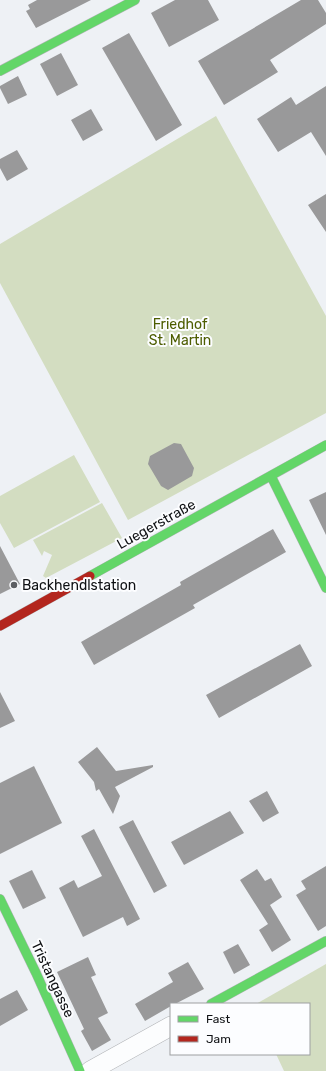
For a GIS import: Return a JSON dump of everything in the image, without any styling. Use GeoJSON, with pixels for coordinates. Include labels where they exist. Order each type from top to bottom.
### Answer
{"type":"FeatureCollection","features":[{"type":"Feature","properties":{"kind":"street"},"geometry":{"type":"LineString","coordinates":[[0,71],[135,0]]}},
{"type":"Feature","properties":{"kind":"street","name":"Luegerstraße"},"geometry":{"type":"LineString","coordinates":[[0,626],[326,445]]}},
{"type":"Feature","properties":{"kind":"street"},"geometry":{"type":"LineString","coordinates":[[271,476],[326,588]]}},
{"type":"Feature","properties":{"kind":"street","name":"Tristangasse"},"geometry":{"type":"LineString","coordinates":[[0,899],[36,973],[80,1071]]}},
{"type":"Feature","properties":{"kind":"street"},"geometry":{"type":"LineString","coordinates":[[213,1003],[326,941]]}},
{"type":"Feature","properties":{"kind":"street"},"geometry":{"type":"LineString","coordinates":[[90,1071],[170,1027]]}},
{"type":"Feature","properties":{"kind":"green space","name":"Friedhof St. Martin"},"geometry":{"type":"Polygon","coordinates":[[[216,116],[326,316],[326,413],[128,520],[0,283],[0,244],[216,116]]]}},
{"type":"Feature","properties":{"kind":"green space"},"geometry":{"type":"Polygon","coordinates":[[[74,455],[100,502],[14,548],[0,523],[0,496],[74,455]]]}},
{"type":"Feature","properties":{"kind":"green space"},"geometry":{"type":"Polygon","coordinates":[[[102,503],[122,538],[46,578],[43,576],[52,555],[44,551],[42,556],[33,540],[102,503]]]}},
{"type":"Feature","properties":{"kind":"green space"},"geometry":{"type":"Polygon","coordinates":[[[326,964],[326,1071],[284,1071],[276,1055],[310,1055],[310,1003],[258,1003],[326,964]]]}},
{"type":"Feature","properties":{"kind":"building"},"geometry":{"type":"Polygon","coordinates":[[[37,0],[91,0],[36,28],[26,11],[30,9],[28,5],[37,0]]]}},
{"type":"Feature","properties":{"kind":"building"},"geometry":{"type":"Polygon","coordinates":[[[175,0],[208,0],[219,20],[169,47],[151,13],[175,0]]]}},
{"type":"Feature","properties":{"kind":"building"},"geometry":{"type":"Polygon","coordinates":[[[301,0],[318,0],[326,13],[326,24],[270,60],[278,72],[224,105],[198,61],[301,0]]]}},
{"type":"Feature","properties":{"kind":"building"},"geometry":{"type":"Polygon","coordinates":[[[129,33],[182,125],[156,141],[102,48],[129,33]]]}},
{"type":"Feature","properties":{"kind":"building"},"geometry":{"type":"Polygon","coordinates":[[[61,53],[78,85],[57,96],[40,64],[61,53]]]}},
{"type":"Feature","properties":{"kind":"building"},"geometry":{"type":"Polygon","coordinates":[[[18,76],[27,95],[8,104],[0,86],[18,76]]]}},
{"type":"Feature","properties":{"kind":"building"},"geometry":{"type":"Polygon","coordinates":[[[326,86],[326,156],[311,132],[278,152],[257,119],[291,97],[296,105],[326,86]]]}},
{"type":"Feature","properties":{"kind":"building"},"geometry":{"type":"Polygon","coordinates":[[[91,109],[103,130],[83,141],[71,120],[91,109]]]}},
{"type":"Feature","properties":{"kind":"building"},"geometry":{"type":"Polygon","coordinates":[[[17,150],[28,169],[7,181],[0,168],[0,159],[17,150]]]}},
{"type":"Feature","properties":{"kind":"building"},"geometry":{"type":"Polygon","coordinates":[[[326,194],[326,232],[308,205],[326,194]]]}},
{"type":"Feature","properties":{"kind":"building"},"geometry":{"type":"Polygon","coordinates":[[[174,443],[181,444],[194,468],[192,476],[168,490],[161,486],[148,464],[150,456],[174,443]]]}},
{"type":"Feature","properties":{"kind":"building"},"geometry":{"type":"Polygon","coordinates":[[[326,492],[326,535],[309,500],[326,492]]]}},
{"type":"Feature","properties":{"kind":"building"},"geometry":{"type":"Polygon","coordinates":[[[273,529],[286,552],[193,605],[195,608],[94,665],[81,642],[181,585],[180,582],[273,529]]]}},
{"type":"Feature","properties":{"kind":"building"},"geometry":{"type":"Polygon","coordinates":[[[0,546],[20,584],[0,594],[0,546]]]}},
{"type":"Feature","properties":{"kind":"building"},"geometry":{"type":"Polygon","coordinates":[[[300,644],[312,666],[219,718],[206,695],[300,644]]]}},
{"type":"Feature","properties":{"kind":"building"},"geometry":{"type":"Polygon","coordinates":[[[0,692],[15,721],[0,728],[0,692]]]}},
{"type":"Feature","properties":{"kind":"building"},"geometry":{"type":"Polygon","coordinates":[[[97,747],[116,771],[153,765],[153,767],[115,787],[120,796],[113,814],[99,789],[96,791],[94,782],[78,762],[97,747]]]}},
{"type":"Feature","properties":{"kind":"building"},"geometry":{"type":"Polygon","coordinates":[[[34,766],[62,823],[0,854],[0,783],[34,766]]]}},
{"type":"Feature","properties":{"kind":"building"},"geometry":{"type":"Polygon","coordinates":[[[267,791],[279,813],[263,822],[249,801],[267,791]]]}},
{"type":"Feature","properties":{"kind":"building"},"geometry":{"type":"Polygon","coordinates":[[[230,811],[244,833],[184,865],[171,842],[230,811]]]}},
{"type":"Feature","properties":{"kind":"building"},"geometry":{"type":"Polygon","coordinates":[[[133,820],[167,886],[154,893],[119,827],[133,820]]]}},
{"type":"Feature","properties":{"kind":"building"},"geometry":{"type":"Polygon","coordinates":[[[94,829],[140,919],[127,926],[123,917],[83,937],[59,888],[74,880],[78,888],[102,876],[81,836],[94,829]]]}},
{"type":"Feature","properties":{"kind":"building"},"geometry":{"type":"Polygon","coordinates":[[[326,866],[326,926],[318,931],[296,895],[306,889],[301,881],[326,866]]]}},
{"type":"Feature","properties":{"kind":"building"},"geometry":{"type":"Polygon","coordinates":[[[257,869],[265,881],[271,878],[282,897],[270,905],[291,940],[272,952],[259,930],[268,924],[240,880],[257,869]]]}},
{"type":"Feature","properties":{"kind":"building"},"geometry":{"type":"Polygon","coordinates":[[[32,870],[46,898],[23,909],[9,881],[32,870]]]}},
{"type":"Feature","properties":{"kind":"building"},"geometry":{"type":"Polygon","coordinates":[[[238,944],[250,965],[234,974],[223,952],[238,944]]]}},
{"type":"Feature","properties":{"kind":"building"},"geometry":{"type":"Polygon","coordinates":[[[88,957],[96,975],[91,977],[108,1013],[98,1018],[111,1040],[92,1051],[81,1031],[84,1029],[57,972],[88,957]]]}},
{"type":"Feature","properties":{"kind":"building"},"geometry":{"type":"Polygon","coordinates":[[[188,962],[204,989],[177,1003],[170,1003],[170,1007],[145,1021],[135,1004],[173,982],[168,973],[188,962]]]}},
{"type":"Feature","properties":{"kind":"building"},"geometry":{"type":"Polygon","coordinates":[[[17,990],[28,1010],[0,1026],[0,999],[17,990]]]}},
{"type":"Feature","properties":{"kind":"traffic: fast"},"geometry":{"type":"LineString","coordinates":[[0,71],[135,0]]}},
{"type":"Feature","properties":{"kind":"traffic: fast"},"geometry":{"type":"LineString","coordinates":[[90,576],[326,445]]}},
{"type":"Feature","properties":{"kind":"traffic: fast"},"geometry":{"type":"LineString","coordinates":[[271,476],[326,588]]}},
{"type":"Feature","properties":{"kind":"traffic: fast"},"geometry":{"type":"LineString","coordinates":[[0,899],[36,973],[80,1071]]}},
{"type":"Feature","properties":{"kind":"traffic: fast"},"geometry":{"type":"LineString","coordinates":[[213,1003],[326,941]]}},
{"type":"Feature","properties":{"kind":"traffic: jam"},"geometry":{"type":"LineString","coordinates":[[0,626],[90,576]]}},
{"type":"Feature","properties":{"kind":"place","name":"Backhendlstation"},"geometry":{"type":"Point","coordinates":[14,585]}}]}
